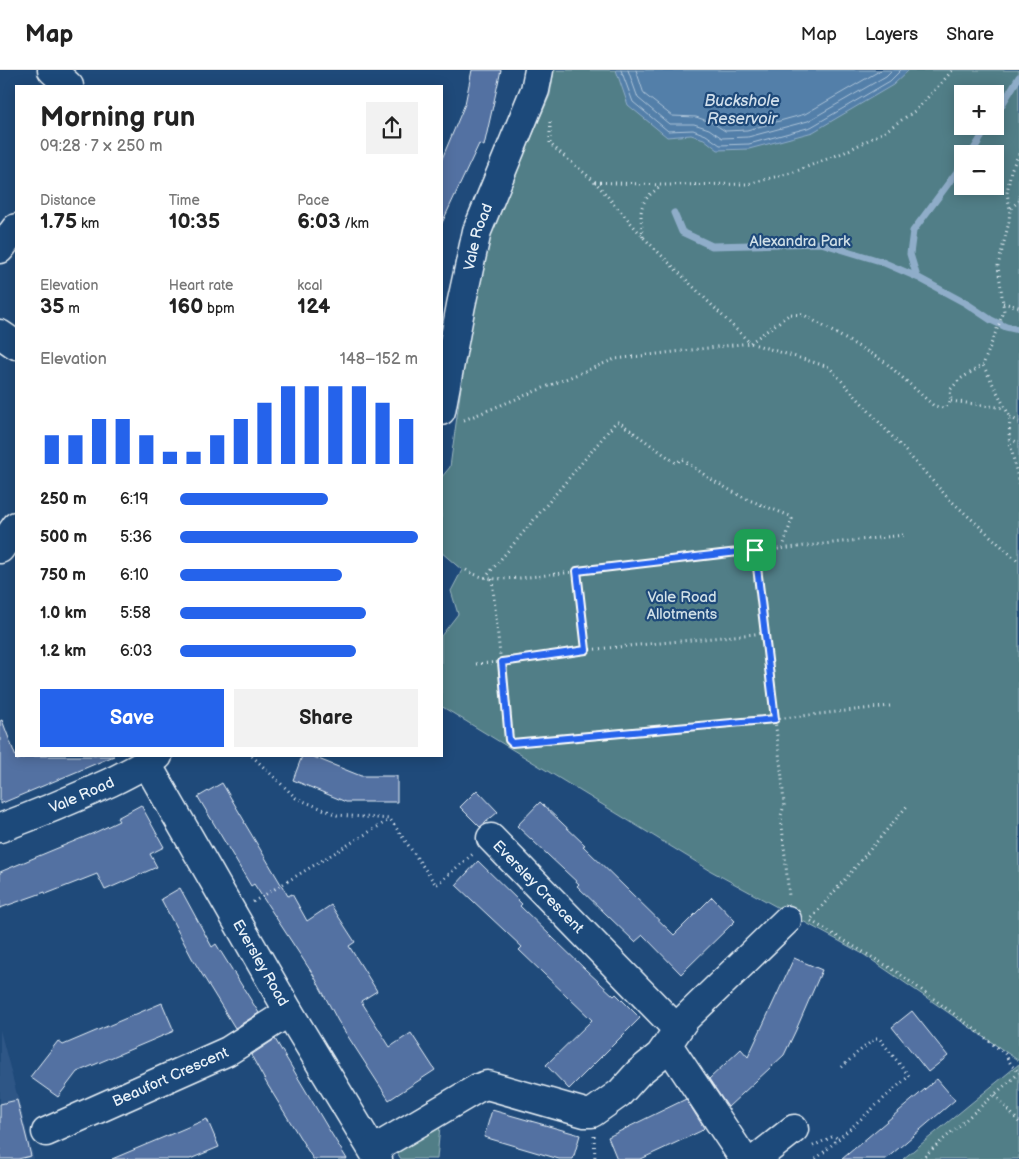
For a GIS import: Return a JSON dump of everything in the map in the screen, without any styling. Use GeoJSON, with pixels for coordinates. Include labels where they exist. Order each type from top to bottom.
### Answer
{"type":"FeatureCollection","features":[{"type":"Feature","properties":{"kind":"street"},"geometry":{"type":"LineString","coordinates":[[52,70],[68,85]]}},
{"type":"Feature","properties":{"kind":"street","name":"Vale Road"},"geometry":{"type":"LineString","coordinates":[[449,417],[461,305],[477,231],[537,80]]}},
{"type":"Feature","properties":{"kind":"street"},"geometry":{"type":"LineString","coordinates":[[0,249],[15,229]]}},
{"type":"Feature","properties":{"kind":"street"},"geometry":{"type":"LineString","coordinates":[[0,334],[15,344]]}},
{"type":"Feature","properties":{"kind":"street"},"geometry":{"type":"LineString","coordinates":[[0,549],[15,527]]}},
{"type":"Feature","properties":{"kind":"street","name":"Vale Road"},"geometry":{"type":"LineString","coordinates":[[0,828],[52,808],[153,760]]}},
{"type":"Feature","properties":{"kind":"street","name":"Eversley Road"},"geometry":{"type":"LineString","coordinates":[[153,760],[233,914],[289,1012],[376,1154]]}},
{"type":"Feature","properties":{"kind":"street","name":"Eversley Crescent"},"geometry":{"type":"LineString","coordinates":[[491,838],[673,1037],[744,1159]]}},
{"type":"Feature","properties":{"kind":"street"},"geometry":{"type":"LineString","coordinates":[[376,1154],[478,1088],[487,1085],[586,1113],[592,1113],[620,1093],[673,1037],[684,1019],[796,917]]}},
{"type":"Feature","properties":{"kind":"street","name":"Beaufort Crescent"},"geometry":{"type":"LineString","coordinates":[[46,1132],[228,1051],[289,1012]]}},
{"type":"Feature","properties":{"kind":"street"},"geometry":{"type":"LineString","coordinates":[[756,1159],[794,1129]]}},
{"type":"Feature","properties":{"kind":"path"},"geometry":{"type":"LineString","coordinates":[[594,182],[662,186],[748,184],[794,172],[837,156],[884,132],[916,110],[953,70]]}},
{"type":"Feature","properties":{"kind":"path"},"geometry":{"type":"LineString","coordinates":[[537,80],[550,95],[550,144],[594,182],[644,238],[750,343]]}},
{"type":"Feature","properties":{"kind":"path"},"geometry":{"type":"LineString","coordinates":[[951,401],[950,390],[960,379],[983,365],[1004,311],[998,266],[1009,222],[1010,209],[1007,193],[1010,170],[1019,154]]}},
{"type":"Feature","properties":{"kind":"path"},"geometry":{"type":"LineString","coordinates":[[644,238],[640,211],[649,194],[662,186]]}},
{"type":"Feature","properties":{"kind":"path"},"geometry":{"type":"LineString","coordinates":[[1010,209],[1019,201]]}},
{"type":"Feature","properties":{"kind":"path"},"geometry":{"type":"LineString","coordinates":[[1003,303],[1019,307]]}},
{"type":"Feature","properties":{"kind":"path"},"geometry":{"type":"LineString","coordinates":[[750,343],[790,314],[804,315],[885,362],[934,406],[944,408],[951,401]]}},
{"type":"Feature","properties":{"kind":"path"},"geometry":{"type":"LineString","coordinates":[[449,417],[615,358],[750,343],[829,367],[948,498],[1019,562]]}},
{"type":"Feature","properties":{"kind":"path"},"geometry":{"type":"LineString","coordinates":[[983,365],[1010,417],[1009,438],[1019,484]]}},
{"type":"Feature","properties":{"kind":"path"},"geometry":{"type":"LineString","coordinates":[[951,401],[1005,408]]}},
{"type":"Feature","properties":{"kind":"path"},"geometry":{"type":"LineString","coordinates":[[1010,417],[1019,422]]}},
{"type":"Feature","properties":{"kind":"path"},"geometry":{"type":"LineString","coordinates":[[485,578],[616,422],[619,422],[676,463],[682,459],[712,480],[744,498],[790,516],[792,519],[783,548]]}},
{"type":"Feature","properties":{"kind":"path"},"geometry":{"type":"LineString","coordinates":[[1009,438],[1019,443]]}},
{"type":"Feature","properties":{"kind":"path"},"geometry":{"type":"LineString","coordinates":[[466,570],[479,578],[520,578],[755,550],[904,535]]}},
{"type":"Feature","properties":{"kind":"path"},"geometry":{"type":"LineString","coordinates":[[755,550],[784,805],[781,816],[796,917]]}},
{"type":"Feature","properties":{"kind":"path"},"geometry":{"type":"LineString","coordinates":[[577,571],[586,650]]}},
{"type":"Feature","properties":{"kind":"path"},"geometry":{"type":"LineString","coordinates":[[492,579],[509,740],[512,743],[775,719],[890,706]]}},
{"type":"Feature","properties":{"kind":"path"},"geometry":{"type":"LineString","coordinates":[[476,664],[586,650],[765,634]]}},
{"type":"Feature","properties":{"kind":"path"},"geometry":{"type":"LineString","coordinates":[[253,757],[296,798],[337,815],[390,819]]}},
{"type":"Feature","properties":{"kind":"path"},"geometry":{"type":"LineString","coordinates":[[796,917],[907,806]]}},
{"type":"Feature","properties":{"kind":"path"},"geometry":{"type":"LineString","coordinates":[[233,914],[390,819]]}},
{"type":"Feature","properties":{"kind":"path","name":"Eversley Crescent"},"geometry":{"type":"LineString","coordinates":[[390,819],[436,885],[491,838]]}},
{"type":"Feature","properties":{"kind":"path"},"geometry":{"type":"LineString","coordinates":[[796,917],[897,972],[977,1030],[1005,1054],[1012,1066],[1019,1072],[921,1159]]}},
{"type":"Feature","properties":{"kind":"path"},"geometry":{"type":"LineString","coordinates":[[816,1159],[909,1076],[879,1038],[876,1038],[857,1053],[840,1069]]}},
{"type":"Feature","properties":{"kind":"path"},"geometry":{"type":"LineString","coordinates":[[995,1095],[1019,1122]]}},
{"type":"Feature","properties":{"kind":"shaded area"},"geometry":{"type":"Polygon","coordinates":[[[0,1030],[34,1159],[0,1159],[0,1030]]]}},
{"type":"Feature","properties":{"kind":"green space"},"geometry":{"type":"Polygon","coordinates":[[[554,70],[1019,70],[1019,1061],[863,954],[711,871],[443,707],[443,633],[458,614],[451,591],[462,570],[443,554],[443,476],[450,467],[474,293],[492,228],[550,95],[554,70]]]}},
{"type":"Feature","properties":{"kind":"green space"},"geometry":{"type":"Polygon","coordinates":[[[1019,1064],[1019,1159],[903,1159],[1019,1064]]]}},
{"type":"Feature","properties":{"kind":"green space"},"geometry":{"type":"Polygon","coordinates":[[[440,1126],[437,1159],[401,1159],[396,1151],[440,1126]]]}},
{"type":"Feature","properties":{"kind":"water","name":"Buckshole Reservoir"},"geometry":{"type":"Polygon","coordinates":[[[616,70],[909,70],[893,85],[813,132],[749,149],[718,150],[704,139],[691,135],[667,137],[628,105],[616,70]]]}},
{"type":"Feature","properties":{"kind":"building"},"geometry":{"type":"Polygon","coordinates":[[[472,70],[501,70],[484,146],[479,144],[443,221],[443,156],[465,104],[472,70]]]}},
{"type":"Feature","properties":{"kind":"building"},"geometry":{"type":"Polygon","coordinates":[[[2,720],[17,760],[25,757],[112,757],[0,804],[0,721],[2,720]]]}},
{"type":"Feature","properties":{"kind":"building"},"geometry":{"type":"Polygon","coordinates":[[[302,757],[314,757],[361,776],[397,776],[397,802],[346,802],[293,780],[302,757]]]}},
{"type":"Feature","properties":{"kind":"building"},"geometry":{"type":"Polygon","coordinates":[[[222,783],[288,896],[292,894],[307,921],[331,905],[355,942],[349,946],[377,991],[361,1001],[390,1047],[411,1033],[435,1070],[389,1100],[338,1021],[314,976],[254,884],[251,886],[198,797],[222,783]]]}},
{"type":"Feature","properties":{"kind":"building"},"geometry":{"type":"Polygon","coordinates":[[[477,790],[498,812],[480,827],[460,807],[477,790]]]}},
{"type":"Feature","properties":{"kind":"building"},"geometry":{"type":"Polygon","coordinates":[[[540,802],[674,935],[712,897],[735,921],[681,974],[643,935],[635,942],[577,886],[579,884],[517,826],[540,802]]]}},
{"type":"Feature","properties":{"kind":"building"},"geometry":{"type":"Polygon","coordinates":[[[141,805],[164,847],[150,854],[157,867],[105,890],[97,874],[46,894],[45,892],[0,908],[0,872],[94,833],[119,821],[117,818],[141,805]]]}},
{"type":"Feature","properties":{"kind":"building"},"geometry":{"type":"Polygon","coordinates":[[[478,861],[522,904],[520,906],[586,970],[614,996],[616,994],[640,1018],[569,1089],[546,1065],[592,1020],[519,950],[522,947],[456,885],[478,861]]]}},
{"type":"Feature","properties":{"kind":"building"},"geometry":{"type":"Polygon","coordinates":[[[180,888],[212,947],[216,944],[259,1013],[235,1028],[192,958],[161,899],[180,888]]]}},
{"type":"Feature","properties":{"kind":"building"},"geometry":{"type":"Polygon","coordinates":[[[794,958],[822,970],[796,1030],[784,1055],[728,1107],[709,1079],[741,1049],[748,1057],[794,958]]]}},
{"type":"Feature","properties":{"kind":"building"},"geometry":{"type":"Polygon","coordinates":[[[162,1003],[174,1031],[77,1072],[58,1097],[30,1077],[58,1041],[63,1045],[162,1003]]]}},
{"type":"Feature","properties":{"kind":"building"},"geometry":{"type":"Polygon","coordinates":[[[912,1011],[948,1056],[928,1072],[892,1027],[912,1011]]]}},
{"type":"Feature","properties":{"kind":"building"},"geometry":{"type":"Polygon","coordinates":[[[275,1039],[347,1159],[313,1159],[267,1084],[251,1055],[275,1039]]]}},
{"type":"Feature","properties":{"kind":"building"},"geometry":{"type":"Polygon","coordinates":[[[937,1079],[955,1100],[886,1159],[842,1159],[937,1079]]]}},
{"type":"Feature","properties":{"kind":"building"},"geometry":{"type":"Polygon","coordinates":[[[686,1099],[704,1128],[701,1131],[641,1159],[617,1159],[608,1137],[686,1099]]]}},
{"type":"Feature","properties":{"kind":"building"},"geometry":{"type":"Polygon","coordinates":[[[17,1100],[31,1156],[18,1159],[0,1159],[0,1104],[17,1100]]]}},
{"type":"Feature","properties":{"kind":"building"},"geometry":{"type":"Polygon","coordinates":[[[492,1110],[580,1135],[573,1159],[559,1159],[484,1137],[492,1110]]]}},
{"type":"Feature","properties":{"kind":"building"},"geometry":{"type":"Polygon","coordinates":[[[207,1119],[219,1147],[190,1159],[112,1159],[207,1119]]]}},
{"type":"Feature","properties":{"kind":"waterway"},"geometry":{"type":"LineString","coordinates":[[1004,101],[1019,77]]}},
{"type":"Feature","properties":{"kind":"waterway"},"geometry":{"type":"LineString","coordinates":[[976,145],[983,135]]}},
{"type":"Feature","properties":{"kind":"waterway"},"geometry":{"type":"LineString","coordinates":[[917,277],[910,254],[913,231],[954,176]]}},
{"type":"Feature","properties":{"kind":"waterway"},"geometry":{"type":"LineString","coordinates":[[674,213],[682,232],[712,246],[821,243],[880,261],[917,277],[967,304],[991,320],[1006,327],[1019,330]]}},
{"type":"Feature","properties":{"kind":"route"},"geometry":{"type":"LineString","coordinates":[[755,550],[775,719],[512,743],[509,740],[502,662],[586,650],[577,571],[755,550]]}},
{"type":"Feature","properties":{"kind":"park label","name":"Alexandra Park"},"geometry":{"type":"Point","coordinates":[800,241]}},
{"type":"Feature","properties":{"kind":"park label","name":"Vale Road Allotments"},"geometry":{"type":"Point","coordinates":[682,606]}}]}
